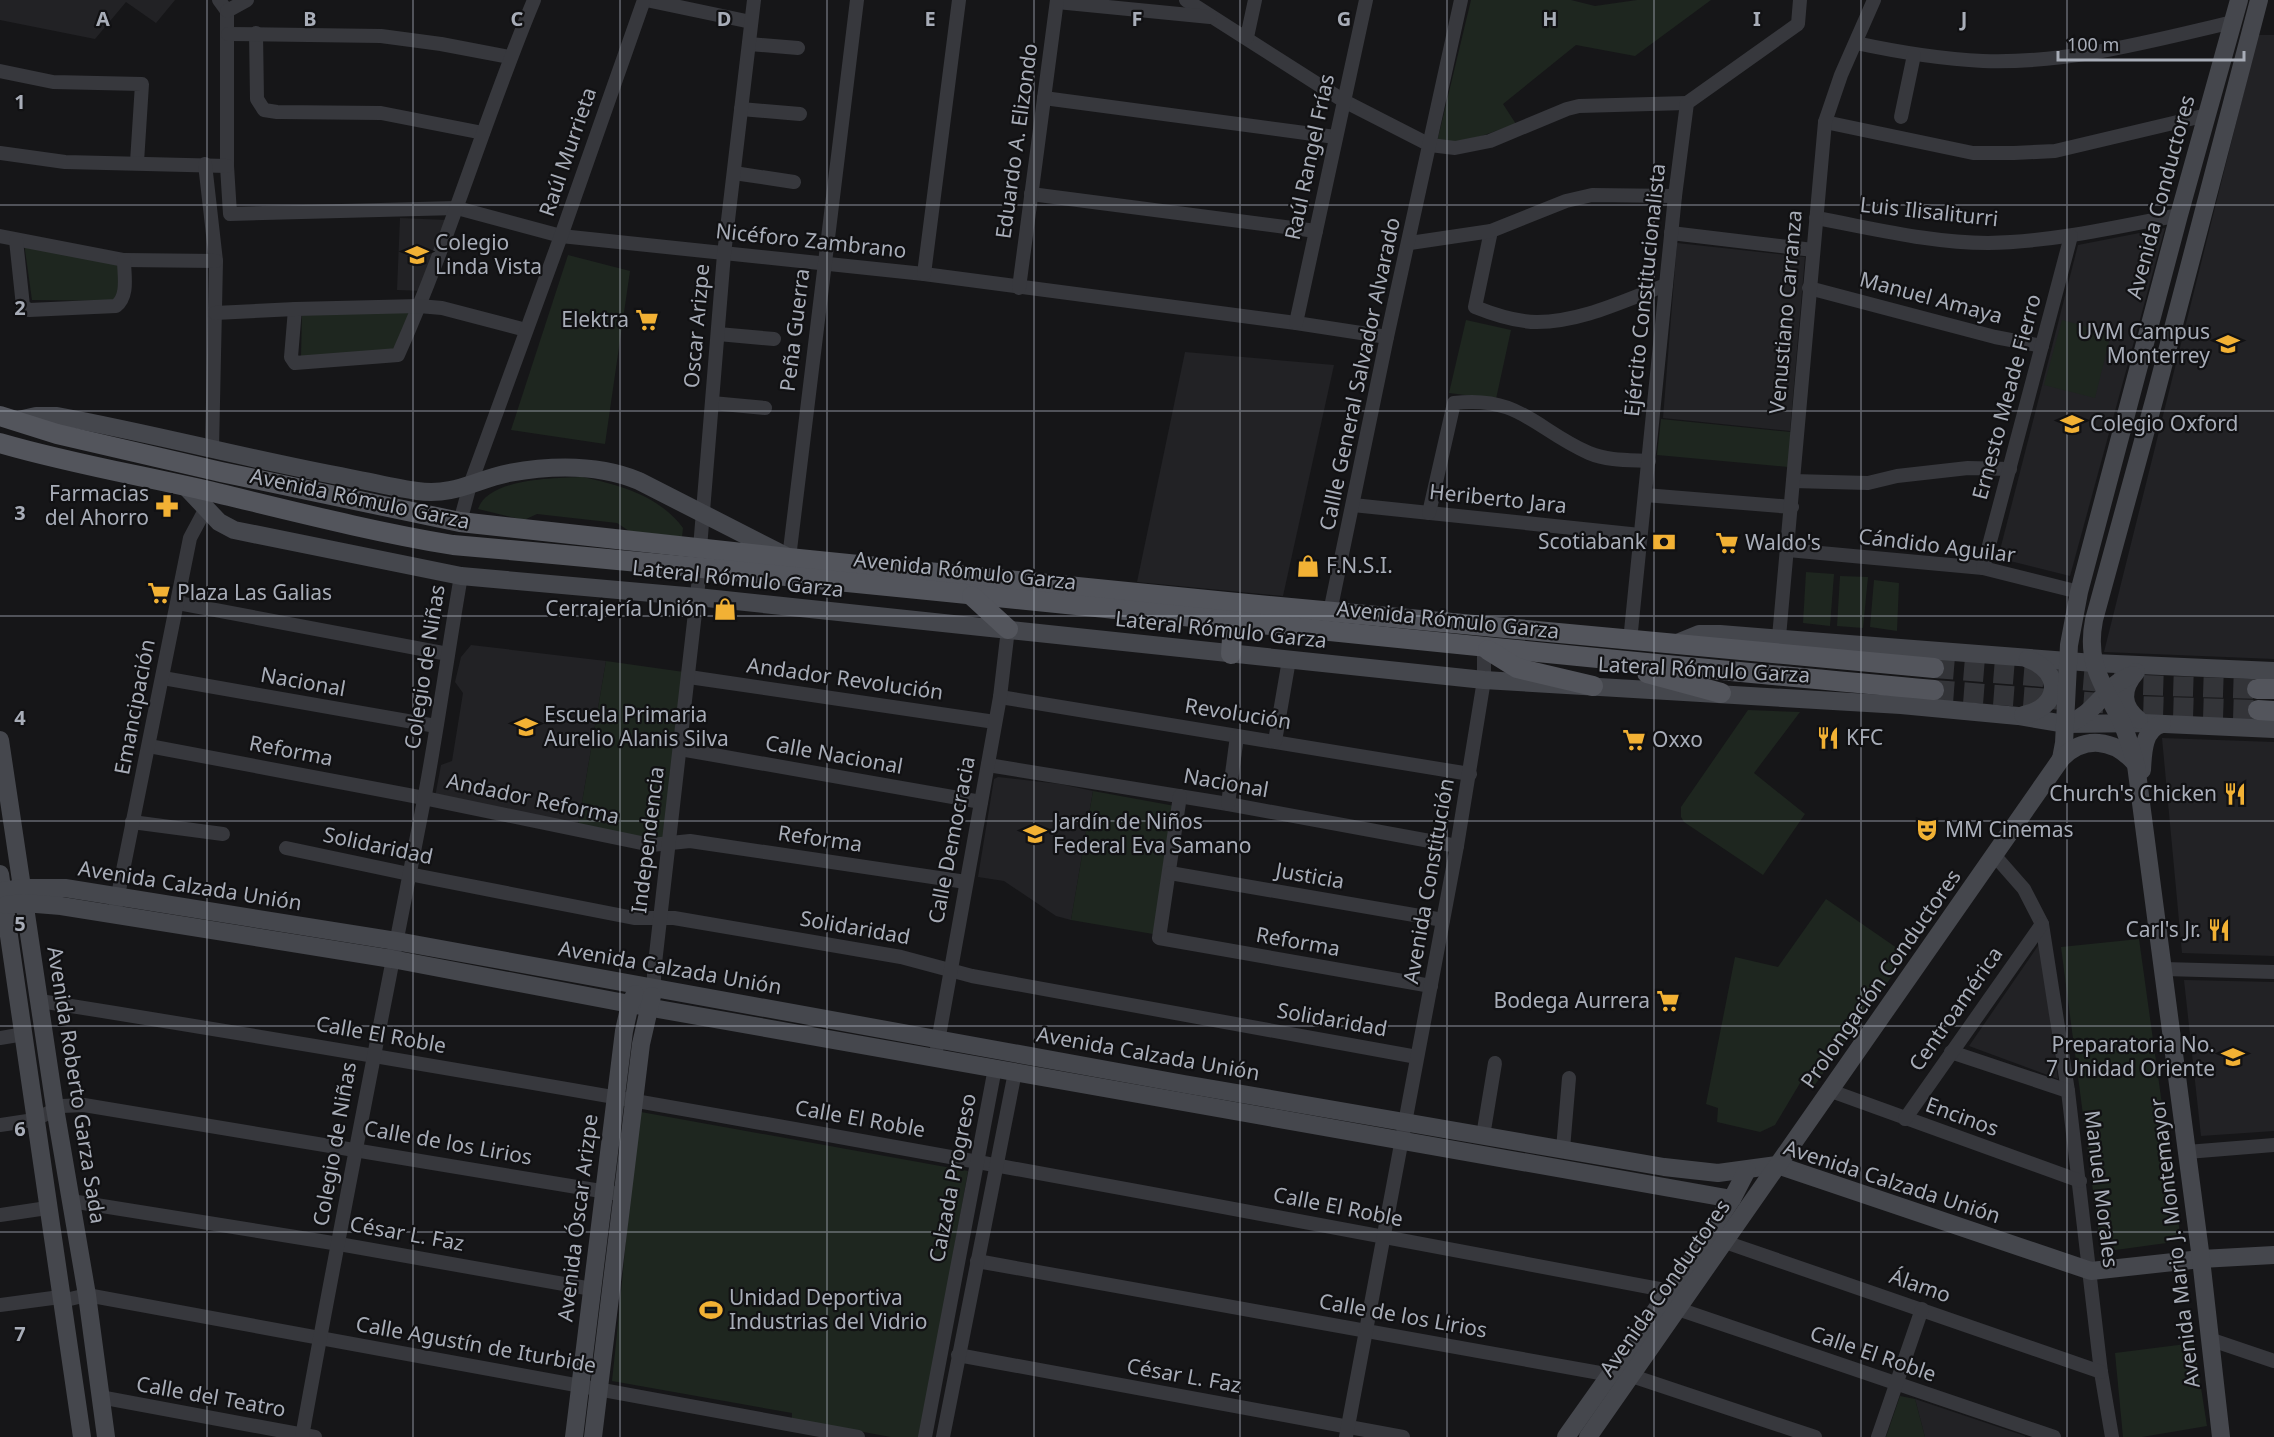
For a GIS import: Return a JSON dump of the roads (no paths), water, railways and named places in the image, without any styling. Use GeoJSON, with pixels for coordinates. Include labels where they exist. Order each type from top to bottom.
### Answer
{"type":"FeatureCollection","features":[{"type":"Feature","properties":{"kind":"main road","name":"Avenida Rómulo Garza"},"geometry":{"type":"LineString","coordinates":[[7,418],[57,434],[200,467],[460,522],[789,558],[1330,612],[1934,668]]}},
{"type":"Feature","properties":{"kind":"main road","name":"Avenida Rómulo Garza"},"geometry":{"type":"LineString","coordinates":[[0,443],[304,515],[453,545],[1611,661],[1934,690]]}},
{"type":"Feature","properties":{"kind":"main road"},"geometry":{"type":"LineString","coordinates":[[972,596],[1008,629]]}},
{"type":"Feature","properties":{"kind":"main road"},"geometry":{"type":"LineString","coordinates":[[1231,654],[1233,622]]}},
{"type":"Feature","properties":{"kind":"main road"},"geometry":{"type":"LineString","coordinates":[[1485,648],[1518,668],[1593,686]]}},
{"type":"Feature","properties":{"kind":"main road"},"geometry":{"type":"LineString","coordinates":[[1611,661],[1721,693]]}},
{"type":"Feature","properties":{"kind":"street"},"geometry":{"type":"LineString","coordinates":[[0,153],[65,162],[227,166],[228,34],[223,5],[247,0]]}},
{"type":"Feature","properties":{"kind":"street"},"geometry":{"type":"LineString","coordinates":[[295,309],[291,357],[297,363],[397,356],[457,208],[510,57],[534,0]]}},
{"type":"Feature","properties":{"kind":"street"},"geometry":{"type":"LineString","coordinates":[[645,0],[751,22]]}},
{"type":"Feature","properties":{"kind":"street","name":"Raúl Murrieta"},"geometry":{"type":"LineString","coordinates":[[460,522],[470,485],[645,0]]}},
{"type":"Feature","properties":{"kind":"street","name":"Oscar Arizpe"},"geometry":{"type":"LineString","coordinates":[[700,548],[724,254],[754,0]]}},
{"type":"Feature","properties":{"kind":"street","name":"Peña Guerra"},"geometry":{"type":"LineString","coordinates":[[789,558],[857,0]]}},
{"type":"Feature","properties":{"kind":"street"},"geometry":{"type":"LineString","coordinates":[[924,274],[959,0]]}},
{"type":"Feature","properties":{"kind":"street"},"geometry":{"type":"LineString","coordinates":[[1186,0],[1344,101],[1430,145],[1455,148],[1490,141],[1579,106],[1687,103],[1798,24],[1800,0]]}},
{"type":"Feature","properties":{"kind":"street"},"geometry":{"type":"LineString","coordinates":[[1247,37],[1255,0]]}},
{"type":"Feature","properties":{"kind":"street","name":"Raúl Rangel Frías"},"geometry":{"type":"LineString","coordinates":[[1296,322],[1366,0]]}},
{"type":"Feature","properties":{"kind":"street","name":"Callle General Salvador Alvarado"},"geometry":{"type":"LineString","coordinates":[[1330,612],[1461,0]]}},
{"type":"Feature","properties":{"kind":"street","name":"Venustiano Carranza"},"geometry":{"type":"LineString","coordinates":[[1779,637],[1825,122],[1841,75],[1874,0]]}},
{"type":"Feature","properties":{"kind":"street","name":"Avenida Conductores"},"geometry":{"type":"LineString","coordinates":[[2063,751],[2071,625],[2179,215],[2239,0]]}},
{"type":"Feature","properties":{"kind":"street","name":"Avenida Conductores"},"geometry":{"type":"LineString","coordinates":[[2106,693],[2098,678],[2094,663],[2092,639],[2094,620],[2259,0]]}},
{"type":"Feature","properties":{"kind":"street"},"geometry":{"type":"LineString","coordinates":[[1057,1],[1216,18]]}},
{"type":"Feature","properties":{"kind":"street","name":"Eduardo A. Elizondo"},"geometry":{"type":"LineString","coordinates":[[1019,288],[1057,1]]}},
{"type":"Feature","properties":{"kind":"street"},"geometry":{"type":"LineString","coordinates":[[1856,43],[1914,55],[1985,61],[2044,59],[2110,51],[2233,22]]}},
{"type":"Feature","properties":{"kind":"street"},"geometry":{"type":"LineString","coordinates":[[256,33],[257,99],[262,109],[277,112],[381,113],[483,133]]}},
{"type":"Feature","properties":{"kind":"street"},"geometry":{"type":"LineString","coordinates":[[228,34],[381,36],[510,57]]}},
{"type":"Feature","properties":{"kind":"street"},"geometry":{"type":"LineString","coordinates":[[749,44],[798,48]]}},
{"type":"Feature","properties":{"kind":"street"},"geometry":{"type":"LineString","coordinates":[[1901,117],[1914,55]]}},
{"type":"Feature","properties":{"kind":"street"},"geometry":{"type":"LineString","coordinates":[[0,71],[53,82],[142,84],[137,162]]}},
{"type":"Feature","properties":{"kind":"street"},"geometry":{"type":"LineString","coordinates":[[1044,98],[1335,137]]}},
{"type":"Feature","properties":{"kind":"street","name":"Ejército Constitucionalista"},"geometry":{"type":"LineString","coordinates":[[1630,641],[1675,196],[1687,103]]}},
{"type":"Feature","properties":{"kind":"street"},"geometry":{"type":"LineString","coordinates":[[741,109],[800,114]]}},
{"type":"Feature","properties":{"kind":"street"},"geometry":{"type":"LineString","coordinates":[[1825,122],[1973,153],[2014,153],[2055,151],[2207,115]]}},
{"type":"Feature","properties":{"kind":"street"},"geometry":{"type":"LineString","coordinates":[[205,164],[216,261],[212,449]]}},
{"type":"Feature","properties":{"kind":"street","name":"Nicéforo Zambrano"},"geometry":{"type":"LineString","coordinates":[[227,166],[230,214],[457,208],[561,237],[924,274],[1296,322],[1388,337]]}},
{"type":"Feature","properties":{"kind":"street"},"geometry":{"type":"LineString","coordinates":[[734,173],[794,182]]}},
{"type":"Feature","properties":{"kind":"street"},"geometry":{"type":"LineString","coordinates":[[1031,194],[1316,231]]}},
{"type":"Feature","properties":{"kind":"street"},"geometry":{"type":"LineString","coordinates":[[1410,243],[1491,231],[1582,196],[1607,194],[1675,196]]}},
{"type":"Feature","properties":{"kind":"street","name":"Luis Ilisaliturri"},"geometry":{"type":"LineString","coordinates":[[1816,218],[1892,232],[1987,243],[2071,236],[2179,215]]}},
{"type":"Feature","properties":{"kind":"street"},"geometry":{"type":"LineString","coordinates":[[1491,231],[1474,308],[1492,314],[1539,322],[1582,316],[1666,285]]}},
{"type":"Feature","properties":{"kind":"street"},"geometry":{"type":"LineString","coordinates":[[1671,234],[1812,250]]}},
{"type":"Feature","properties":{"kind":"street"},"geometry":{"type":"LineString","coordinates":[[0,236],[124,260],[216,261]]}},
{"type":"Feature","properties":{"kind":"street","name":"Ernesto Meade Fierro"},"geometry":{"type":"LineString","coordinates":[[1983,568],[2071,236]]}},
{"type":"Feature","properties":{"kind":"street"},"geometry":{"type":"LineString","coordinates":[[16,240],[23,306],[29,310],[116,306],[124,295],[124,260]]}},
{"type":"Feature","properties":{"kind":"street","name":"Manuel Amaya"},"geometry":{"type":"LineString","coordinates":[[1809,288],[1995,338],[2042,346]]}},
{"type":"Feature","properties":{"kind":"street"},"geometry":{"type":"LineString","coordinates":[[215,314],[295,309],[419,306],[442,308],[526,330]]}},
{"type":"Feature","properties":{"kind":"street"},"geometry":{"type":"LineString","coordinates":[[718,334],[774,339]]}},
{"type":"Feature","properties":{"kind":"street"},"geometry":{"type":"LineString","coordinates":[[1429,513],[1454,403],[1495,402],[1531,418],[1587,452],[1612,458],[1649,461]]}},
{"type":"Feature","properties":{"kind":"street"},"geometry":{"type":"LineString","coordinates":[[712,404],[765,408]]}},
{"type":"Feature","properties":{"kind":"street","name":"Avenida Rómulo Garza"},"geometry":{"type":"LineString","coordinates":[[7,418],[57,416],[418,491],[455,491],[509,473],[577,467],[603,469],[639,481],[789,558]]}},
{"type":"Feature","properties":{"kind":"street"},"geometry":{"type":"LineString","coordinates":[[1793,481],[1868,483],[1897,476],[1968,468],[2010,469]]}},
{"type":"Feature","properties":{"kind":"street","name":"Lateral Rómulo Garza"},"geometry":{"type":"LineString","coordinates":[[186,487],[205,510],[225,526],[246,534],[461,576],[697,597],[1484,680],[1901,705],[2018,716],[2039,714]]}},
{"type":"Feature","properties":{"kind":"street"},"geometry":{"type":"LineString","coordinates":[[1645,495],[1792,507]]}},
{"type":"Feature","properties":{"kind":"street","name":"Heriberto Jara"},"geometry":{"type":"LineString","coordinates":[[1353,505],[1640,535]]}},
{"type":"Feature","properties":{"kind":"street","name":"Emancipación"},"geometry":{"type":"LineString","coordinates":[[115,916],[132,822],[192,534],[205,510]]}},
{"type":"Feature","properties":{"kind":"street","name":"Cándido Aguilar"},"geometry":{"type":"LineString","coordinates":[[1788,550],[1983,568],[2079,592]]}},
{"type":"Feature","properties":{"kind":"street","name":"Independencia"},"geometry":{"type":"LineString","coordinates":[[649,982],[660,917],[700,569]]}},
{"type":"Feature","properties":{"kind":"street","name":"Colegio de Niñas"},"geometry":{"type":"LineString","coordinates":[[307,1436],[321,1339],[355,1149],[424,798],[461,576]]}},
{"type":"Feature","properties":{"kind":"street"},"geometry":{"type":"LineString","coordinates":[[177,603],[448,654]]}},
{"type":"Feature","properties":{"kind":"street","name":"Calle Democracia"},"geometry":{"type":"LineString","coordinates":[[947,1041],[950,971],[1000,697],[1008,629]]}},
{"type":"Feature","properties":{"kind":"street","name":"Lateral Rómulo Garza"},"geometry":{"type":"LineString","coordinates":[[1677,643],[1699,634],[1779,637],[2094,663],[2138,670],[2274,671]]}},
{"type":"Feature","properties":{"kind":"street","name":"Avenida Constitución"},"geometry":{"type":"LineString","coordinates":[[1347,1432],[1470,774],[1484,680],[1485,648]]}},
{"type":"Feature","properties":{"kind":"street"},"geometry":{"type":"LineString","coordinates":[[2025,658],[2044,667],[2052,681],[2053,690],[2050,699],[2039,714]]}},
{"type":"Feature","properties":{"kind":"street"},"geometry":{"type":"LineString","coordinates":[[1275,741],[1289,660]]}},
{"type":"Feature","properties":{"kind":"street"},"geometry":{"type":"LineString","coordinates":[[2039,714],[2066,694],[2094,663]]}},
{"type":"Feature","properties":{"kind":"street"},"geometry":{"type":"LineString","coordinates":[[2065,724],[2082,718],[2116,683],[2138,670]]}},
{"type":"Feature","properties":{"kind":"street"},"geometry":{"type":"LineString","coordinates":[[2138,670],[2125,689],[2124,700],[2132,714],[2143,723]]}},
{"type":"Feature","properties":{"kind":"street","name":"Andador Revolución"},"geometry":{"type":"LineString","coordinates":[[689,677],[995,722]]}},
{"type":"Feature","properties":{"kind":"street","name":"Nacional"},"geometry":{"type":"LineString","coordinates":[[163,678],[436,726]]}},
{"type":"Feature","properties":{"kind":"street","name":"Avenida Mario J. Montemayor"},"geometry":{"type":"LineString","coordinates":[[2106,693],[2122,724],[2136,765],[2201,1259],[2221,1437]]}},
{"type":"Feature","properties":{"kind":"street","name":"Revolución"},"geometry":{"type":"LineString","coordinates":[[1000,697],[1470,774]]}},
{"type":"Feature","properties":{"kind":"street"},"geometry":{"type":"LineString","coordinates":[[2039,714],[2065,724],[2143,723],[2274,729]]}},
{"type":"Feature","properties":{"kind":"street"},"geometry":{"type":"LineString","coordinates":[[2039,714],[2052,726],[2063,751],[2097,742],[2118,748],[2136,765]]}},
{"type":"Feature","properties":{"kind":"street"},"geometry":{"type":"LineString","coordinates":[[2140,792],[2145,742],[2151,730],[2162,724]]}},
{"type":"Feature","properties":{"kind":"street"},"geometry":{"type":"LineString","coordinates":[[1228,804],[1237,736]]}},
{"type":"Feature","properties":{"kind":"street","name":"Avenida Roberto Garza Sada"},"geometry":{"type":"LineString","coordinates":[[0,740],[55,1108],[87,1295],[106,1437]]}},
{"type":"Feature","properties":{"kind":"street","name":"Reforma"},"geometry":{"type":"LineString","coordinates":[[149,746],[424,798]]}},
{"type":"Feature","properties":{"kind":"street","name":"Calle Nacional"},"geometry":{"type":"LineString","coordinates":[[680,748],[981,802]]}},
{"type":"Feature","properties":{"kind":"street","name":"Prolongación Conductores"},"geometry":{"type":"LineString","coordinates":[[1777,1165],[1995,856],[2063,751]]}},
{"type":"Feature","properties":{"kind":"street","name":"Nacional"},"geometry":{"type":"LineString","coordinates":[[988,765],[1228,804],[1457,846]]}},
{"type":"Feature","properties":{"kind":"street"},"geometry":{"type":"LineString","coordinates":[[1170,873],[1180,796]]}},
{"type":"Feature","properties":{"kind":"street","name":"Andador Reforma"},"geometry":{"type":"LineString","coordinates":[[424,798],[651,845],[668,843]]}},
{"type":"Feature","properties":{"kind":"street"},"geometry":{"type":"LineString","coordinates":[[132,822],[223,834]]}},
{"type":"Feature","properties":{"kind":"street","name":"Reforma"},"geometry":{"type":"LineString","coordinates":[[668,843],[690,841],[966,882]]}},
{"type":"Feature","properties":{"kind":"street","name":"Solidaridad"},"geometry":{"type":"LineString","coordinates":[[286,848],[634,918],[660,917],[901,957],[950,971],[1173,1014],[1417,1057]]}},
{"type":"Feature","properties":{"kind":"street","name":"Manuel Morales"},"geometry":{"type":"LineString","coordinates":[[1995,856],[2024,889],[2042,924],[2068,1091],[2091,1271],[2101,1372],[2112,1437]]}},
{"type":"Feature","properties":{"kind":"street","name":"Reforma"},"geometry":{"type":"LineString","coordinates":[[1170,873],[1159,938],[1431,986]]}},
{"type":"Feature","properties":{"kind":"street","name":"Justicia"},"geometry":{"type":"LineString","coordinates":[[1170,873],[1443,920]]}},
{"type":"Feature","properties":{"kind":"street","name":"Avenida Calzada Unión"},"geometry":{"type":"LineString","coordinates":[[23,896],[65,888],[118,895],[394,950],[630,1004],[1015,1072],[1405,1121],[1694,1171],[1718,1173],[1777,1165],[2091,1271],[2201,1259],[2274,1255]]}},
{"type":"Feature","properties":{"kind":"street","name":"Avenida Roberto Garza Sada"},"geometry":{"type":"LineString","coordinates":[[3,890],[6,948],[24,1034],[34,1120],[82,1437]]}},
{"type":"Feature","properties":{"kind":"street","name":"Avenida Calzada Unión"},"geometry":{"type":"LineString","coordinates":[[3,890],[60,906],[115,916],[649,982],[947,1041],[1402,1140],[1732,1199]]}},
{"type":"Feature","properties":{"kind":"street","name":"Centroamérica"},"geometry":{"type":"LineString","coordinates":[[1905,1119],[2042,924]]}},
{"type":"Feature","properties":{"kind":"street"},"geometry":{"type":"LineString","coordinates":[[2164,969],[2274,972]]}},
{"type":"Feature","properties":{"kind":"street","name":"Avenida Óscar Arizpe"},"geometry":{"type":"LineString","coordinates":[[593,1437],[600,1388],[616,1098],[624,1031],[630,1004],[649,982]]}},
{"type":"Feature","properties":{"kind":"street","name":"Avenida Óscar Arizpe"},"geometry":{"type":"LineString","coordinates":[[574,1437],[592,1289],[634,1101],[648,1007],[649,982]]}},
{"type":"Feature","properties":{"kind":"street","name":"Calle El Roble"},"geometry":{"type":"LineString","coordinates":[[40,1000],[373,1054],[978,1161],[1670,1291]]}},
{"type":"Feature","properties":{"kind":"street"},"geometry":{"type":"LineString","coordinates":[[0,1038],[24,1034]]}},
{"type":"Feature","properties":{"kind":"street"},"geometry":{"type":"LineString","coordinates":[[943,1060],[947,1041]]}},
{"type":"Feature","properties":{"kind":"street"},"geometry":{"type":"LineString","coordinates":[[1951,1052],[2068,1091]]}},
{"type":"Feature","properties":{"kind":"street"},"geometry":{"type":"LineString","coordinates":[[1483,1136],[1495,1063]]}},
{"type":"Feature","properties":{"kind":"street","name":"Calzada Progreso"},"geometry":{"type":"LineString","coordinates":[[925,1437],[995,1068]]}},
{"type":"Feature","properties":{"kind":"street","name":"Calzada Progreso"},"geometry":{"type":"LineString","coordinates":[[944,1437],[958,1355],[1015,1072]]}},
{"type":"Feature","properties":{"kind":"street"},"geometry":{"type":"LineString","coordinates":[[1563,1149],[1569,1078]]}},
{"type":"Feature","properties":{"kind":"street","name":"Encinos"},"geometry":{"type":"LineString","coordinates":[[1831,1091],[2080,1181]]}},
{"type":"Feature","properties":{"kind":"street","name":"Calle de los Lirios"},"geometry":{"type":"LineString","coordinates":[[55,1108],[84,1105],[612,1193]]}},
{"type":"Feature","properties":{"kind":"street"},"geometry":{"type":"LineString","coordinates":[[0,1125],[34,1120],[55,1108]]}},
{"type":"Feature","properties":{"kind":"street"},"geometry":{"type":"LineString","coordinates":[[2187,1152],[2274,1145]]}},
{"type":"Feature","properties":{"kind":"street","name":"Avenida Conductores"},"geometry":{"type":"LineString","coordinates":[[1588,1437],[1777,1165]]}},
{"type":"Feature","properties":{"kind":"street","name":"Avenida Conductores"},"geometry":{"type":"LineString","coordinates":[[1566,1437],[1670,1291],[1732,1199],[1747,1170]]}},
{"type":"Feature","properties":{"kind":"street","name":"César L. Faz"},"geometry":{"type":"LineString","coordinates":[[71,1201],[339,1244],[592,1289]]}},
{"type":"Feature","properties":{"kind":"street"},"geometry":{"type":"LineString","coordinates":[[0,1215],[47,1208]]}},
{"type":"Feature","properties":{"kind":"street","name":"Álamo"},"geometry":{"type":"LineString","coordinates":[[1725,1242],[1922,1308],[2101,1372]]}},
{"type":"Feature","properties":{"kind":"street","name":"Calle de los Lirios"},"geometry":{"type":"LineString","coordinates":[[977,1261],[1611,1375],[1632,1376],[1815,1437]]}},
{"type":"Feature","properties":{"kind":"street","name":"Calle Agustín de Iturbide"},"geometry":{"type":"LineString","coordinates":[[0,1305],[60,1297],[70,1299],[87,1295],[858,1437]]}},
{"type":"Feature","properties":{"kind":"street"},"geometry":{"type":"LineString","coordinates":[[1878,1437],[1922,1308]]}},
{"type":"Feature","properties":{"kind":"street","name":"Calle El Roble"},"geometry":{"type":"LineString","coordinates":[[1678,1309],[2033,1434],[2054,1437]]}},
{"type":"Feature","properties":{"kind":"street"},"geometry":{"type":"LineString","coordinates":[[2209,1339],[2274,1361]]}},
{"type":"Feature","properties":{"kind":"street","name":"César L. Faz"},"geometry":{"type":"LineString","coordinates":[[958,1355],[1347,1432],[1403,1437]]}},
{"type":"Feature","properties":{"kind":"street","name":"Calle del Teatro"},"geometry":{"type":"LineString","coordinates":[[100,1397],[307,1436]]}},
{"type":"Feature","properties":{"kind":"tunnel"},"geometry":{"type":"LineString","coordinates":[[1934,668],[2140,685],[2257,689]]}},
{"type":"Feature","properties":{"kind":"tunnel"},"geometry":{"type":"LineString","coordinates":[[1934,690],[2139,706],[2258,710]]}},
{"type":"Feature","properties":{"kind":"place","name":"Colegio Linda Vista"},"geometry":{"type":"Point","coordinates":[417,255]}},
{"type":"Feature","properties":{"kind":"place","name":"Elektra"},"geometry":{"type":"Point","coordinates":[647,320]}},
{"type":"Feature","properties":{"kind":"place","name":"UVM Campus Monterrey"},"geometry":{"type":"Point","coordinates":[2228,344]}},
{"type":"Feature","properties":{"kind":"place","name":"Colegio Oxford"},"geometry":{"type":"Point","coordinates":[2072,424]}},
{"type":"Feature","properties":{"kind":"place","name":"Farmacias del Ahorro"},"geometry":{"type":"Point","coordinates":[167,506]}},
{"type":"Feature","properties":{"kind":"place","name":"Scotiabank"},"geometry":{"type":"Point","coordinates":[1664,542]}},
{"type":"Feature","properties":{"kind":"place","name":"Waldo's"},"geometry":{"type":"Point","coordinates":[1727,543]}},
{"type":"Feature","properties":{"kind":"place","name":"F.N.S.I."},"geometry":{"type":"Point","coordinates":[1308,566]}},
{"type":"Feature","properties":{"kind":"place","name":"Plaza Las Galias"},"geometry":{"type":"Point","coordinates":[159,593]}},
{"type":"Feature","properties":{"kind":"place","name":"Cerrajería Unión"},"geometry":{"type":"Point","coordinates":[725,609]}},
{"type":"Feature","properties":{"kind":"place","name":"Escuela Primaria Aurelio Alanis Silva"},"geometry":{"type":"Point","coordinates":[526,727]}},
{"type":"Feature","properties":{"kind":"place","name":"KFC"},"geometry":{"type":"Point","coordinates":[1828,738]}},
{"type":"Feature","properties":{"kind":"place","name":"Oxxo"},"geometry":{"type":"Point","coordinates":[1634,740]}},
{"type":"Feature","properties":{"kind":"place","name":"Church's Chicken"},"geometry":{"type":"Point","coordinates":[2235,794]}},
{"type":"Feature","properties":{"kind":"place","name":"MM Cinemas"},"geometry":{"type":"Point","coordinates":[1927,830]}},
{"type":"Feature","properties":{"kind":"place","name":"Jardín de Niños Federal Eva Samano"},"geometry":{"type":"Point","coordinates":[1035,834]}},
{"type":"Feature","properties":{"kind":"place","name":"Carl's Jr."},"geometry":{"type":"Point","coordinates":[2219,930]}},
{"type":"Feature","properties":{"kind":"place","name":"Bodega Aurrera"},"geometry":{"type":"Point","coordinates":[1668,1001]}},
{"type":"Feature","properties":{"kind":"place","name":"Preparatoria No. 7 Unidad Oriente"},"geometry":{"type":"Point","coordinates":[2233,1057]}},
{"type":"Feature","properties":{"kind":"place","name":"Unidad Deportiva Industrias del Vidrio"},"geometry":{"type":"Point","coordinates":[711,1310]}}]}
